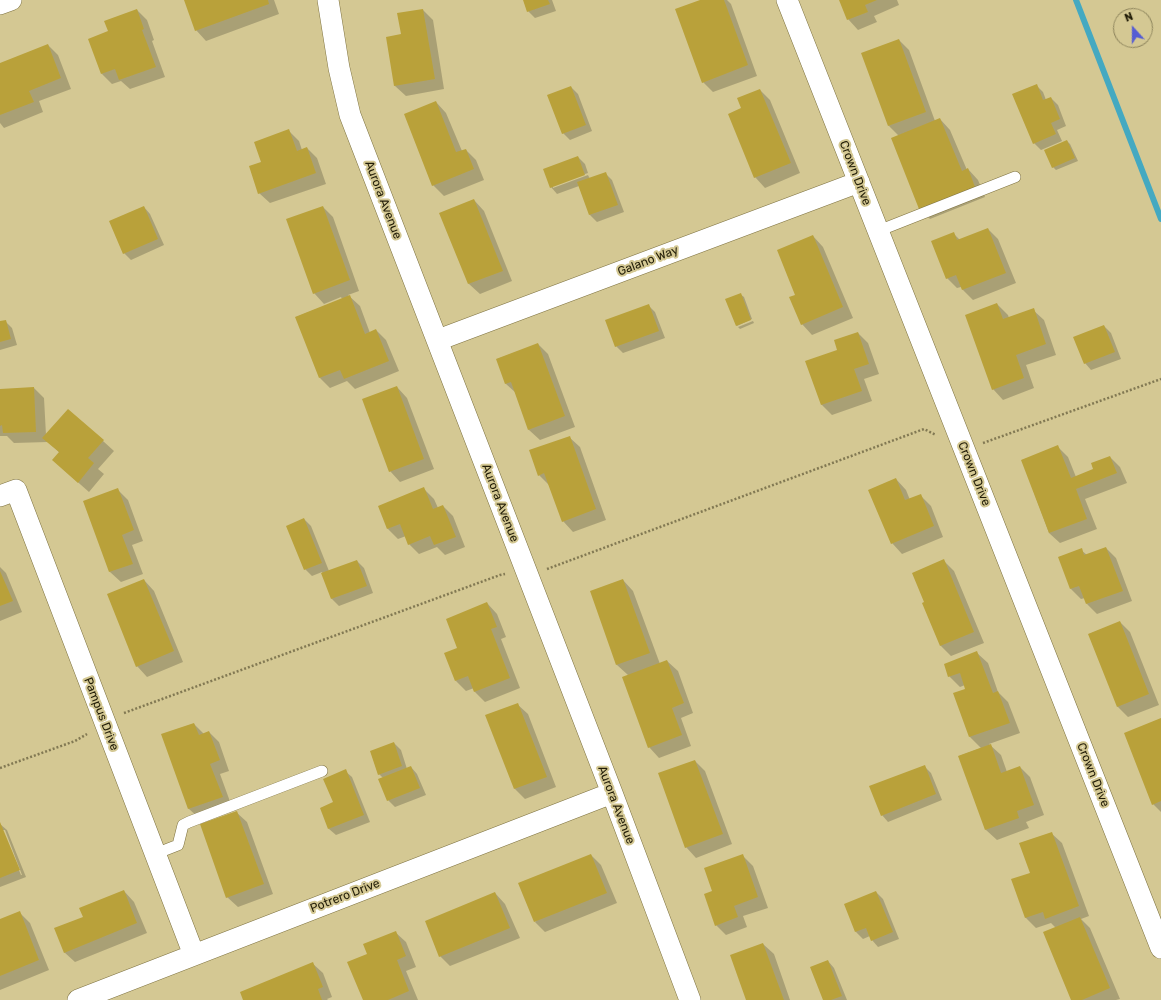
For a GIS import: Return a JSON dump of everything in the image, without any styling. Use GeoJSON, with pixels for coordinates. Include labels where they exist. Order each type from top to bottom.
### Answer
{"type":"FeatureCollection","features":[{"type":"Feature","properties":{"kind":"street"},"geometry":{"type":"LineString","coordinates":[[0,4],[11,0]]}},
{"type":"Feature","properties":{"kind":"street","name":"Aurora Avenue"},"geometry":{"type":"LineString","coordinates":[[328,0],[339,68],[350,115],[438,340],[690,1000]]}},
{"type":"Feature","properties":{"kind":"street","name":"Crown Drive"},"geometry":{"type":"LineString","coordinates":[[788,0],[1161,948]]}},
{"type":"Feature","properties":{"kind":"street","name":"Galano Way"},"geometry":{"type":"LineString","coordinates":[[438,340],[859,182]]}},
{"type":"Feature","properties":{"kind":"street","name":"Pampus Drive"},"geometry":{"type":"LineString","coordinates":[[0,496],[16,490],[194,955]]}},
{"type":"Feature","properties":{"kind":"street","name":"Potrero Drive"},"geometry":{"type":"LineString","coordinates":[[78,1000],[612,794]]}},
{"type":"Feature","properties":{"kind":"lane"},"geometry":{"type":"LineString","coordinates":[[878,230],[1016,177]]}},
{"type":"Feature","properties":{"kind":"lane"},"geometry":{"type":"LineString","coordinates":[[155,854],[178,845],[183,825],[189,822],[322,771]]}},
{"type":"Feature","properties":{"kind":"path"},"geometry":{"type":"LineString","coordinates":[[0,768],[75,741],[126,712],[500,575],[551,568],[924,429],[964,450],[1161,379]]}},
{"type":"Feature","properties":{"kind":"building"},"geometry":{"type":"Polygon","coordinates":[[[184,0],[268,0],[269,4],[195,31],[184,0]]]}},
{"type":"Feature","properties":{"kind":"building"},"geometry":{"type":"Polygon","coordinates":[[[523,0],[548,0],[550,4],[527,12],[523,0]]]}},
{"type":"Feature","properties":{"kind":"building"},"geometry":{"type":"Polygon","coordinates":[[[700,0],[724,0],[748,65],[702,83],[675,9],[700,0]]]}},
{"type":"Feature","properties":{"kind":"building"},"geometry":{"type":"Polygon","coordinates":[[[839,0],[877,0],[865,5],[868,12],[847,20],[839,0]]]}},
{"type":"Feature","properties":{"kind":"building"},"geometry":{"type":"Polygon","coordinates":[[[137,9],[144,29],[142,30],[156,67],[119,80],[115,69],[101,74],[88,39],[108,31],[104,21],[137,9]]]}},
{"type":"Feature","properties":{"kind":"building"},"geometry":{"type":"Polygon","coordinates":[[[423,9],[435,79],[394,86],[386,37],[401,34],[397,13],[423,9]]]}},
{"type":"Feature","properties":{"kind":"building"},"geometry":{"type":"Polygon","coordinates":[[[899,39],[926,112],[888,126],[861,53],[899,39]]]}},
{"type":"Feature","properties":{"kind":"building"},"geometry":{"type":"Polygon","coordinates":[[[48,44],[61,78],[29,91],[34,102],[0,115],[0,63],[48,44]]]}},
{"type":"Feature","properties":{"kind":"building"},"geometry":{"type":"Polygon","coordinates":[[[1037,84],[1043,100],[1051,97],[1060,119],[1051,123],[1056,134],[1033,144],[1012,94],[1037,84]]]}},
{"type":"Feature","properties":{"kind":"building"},"geometry":{"type":"Polygon","coordinates":[[[571,86],[586,125],[562,134],[547,95],[571,86]]]}},
{"type":"Feature","properties":{"kind":"building"},"geometry":{"type":"Polygon","coordinates":[[[760,89],[791,163],[754,178],[728,114],[741,108],[737,98],[760,89]]]}},
{"type":"Feature","properties":{"kind":"building"},"geometry":{"type":"Polygon","coordinates":[[[436,101],[456,152],[466,149],[474,169],[432,186],[404,114],[436,101]]]}},
{"type":"Feature","properties":{"kind":"building"},"geometry":{"type":"Polygon","coordinates":[[[940,118],[962,171],[968,168],[975,187],[919,209],[891,138],[940,118]]]}},
{"type":"Feature","properties":{"kind":"building"},"geometry":{"type":"Polygon","coordinates":[[[289,129],[297,151],[307,147],[316,173],[258,194],[249,166],[261,162],[254,142],[289,129]]]}},
{"type":"Feature","properties":{"kind":"building"},"geometry":{"type":"Polygon","coordinates":[[[1067,140],[1075,158],[1052,168],[1044,150],[1067,140]]]}},
{"type":"Feature","properties":{"kind":"building"},"geometry":{"type":"Polygon","coordinates":[[[578,156],[585,175],[550,188],[543,169],[578,156]]]}},
{"type":"Feature","properties":{"kind":"building"},"geometry":{"type":"Polygon","coordinates":[[[606,172],[618,205],[589,215],[577,182],[606,172]]]}},
{"type":"Feature","properties":{"kind":"building"},"geometry":{"type":"Polygon","coordinates":[[[474,199],[503,271],[468,284],[439,213],[474,199]]]}},
{"type":"Feature","properties":{"kind":"building"},"geometry":{"type":"Polygon","coordinates":[[[144,206],[158,239],[123,254],[109,221],[144,206]]]}},
{"type":"Feature","properties":{"kind":"building"},"geometry":{"type":"Polygon","coordinates":[[[323,206],[350,280],[313,294],[286,219],[323,206]]]}},
{"type":"Feature","properties":{"kind":"building"},"geometry":{"type":"Polygon","coordinates":[[[988,228],[1006,273],[962,290],[956,275],[946,279],[931,241],[954,232],[957,240],[988,228]]]}},
{"type":"Feature","properties":{"kind":"building"},"geometry":{"type":"Polygon","coordinates":[[[813,235],[843,307],[801,325],[789,297],[795,295],[777,250],[813,235]]]}},
{"type":"Feature","properties":{"kind":"building"},"geometry":{"type":"Polygon","coordinates":[[[741,293],[751,320],[736,326],[725,299],[741,293]]]}},
{"type":"Feature","properties":{"kind":"building"},"geometry":{"type":"Polygon","coordinates":[[[350,295],[365,334],[376,329],[389,361],[344,379],[340,370],[319,378],[295,317],[350,295]]]}},
{"type":"Feature","properties":{"kind":"building"},"geometry":{"type":"Polygon","coordinates":[[[997,303],[1003,319],[1034,308],[1046,344],[1016,355],[1024,378],[992,390],[965,315],[997,303]]]}},
{"type":"Feature","properties":{"kind":"building"},"geometry":{"type":"Polygon","coordinates":[[[649,304],[659,331],[615,347],[605,320],[649,304]]]}},
{"type":"Feature","properties":{"kind":"building"},"geometry":{"type":"Polygon","coordinates":[[[6,320],[11,339],[0,342],[0,321],[6,320]]]}},
{"type":"Feature","properties":{"kind":"building"},"geometry":{"type":"Polygon","coordinates":[[[1104,325],[1115,352],[1084,364],[1073,337],[1104,325]]]}},
{"type":"Feature","properties":{"kind":"building"},"geometry":{"type":"Polygon","coordinates":[[[858,332],[869,364],[854,369],[862,391],[821,405],[805,361],[837,350],[834,340],[858,332]]]}},
{"type":"Feature","properties":{"kind":"building"},"geometry":{"type":"Polygon","coordinates":[[[538,343],[565,416],[528,430],[511,382],[505,384],[496,359],[538,343]]]}},
{"type":"Feature","properties":{"kind":"building"},"geometry":{"type":"Polygon","coordinates":[[[397,386],[424,459],[389,472],[362,399],[397,386]]]}},
{"type":"Feature","properties":{"kind":"building"},"geometry":{"type":"Polygon","coordinates":[[[34,387],[36,432],[3,433],[2,425],[0,426],[0,389],[34,387]]]}},
{"type":"Feature","properties":{"kind":"building"},"geometry":{"type":"Polygon","coordinates":[[[68,409],[104,440],[88,458],[94,463],[78,483],[52,460],[59,452],[42,438],[68,409]]]}},
{"type":"Feature","properties":{"kind":"building"},"geometry":{"type":"Polygon","coordinates":[[[570,436],[596,509],[562,522],[544,473],[538,476],[529,450],[570,436]]]}},
{"type":"Feature","properties":{"kind":"building"},"geometry":{"type":"Polygon","coordinates":[[[1058,445],[1071,478],[1093,469],[1091,463],[1110,456],[1117,473],[1076,489],[1087,519],[1049,533],[1021,460],[1058,445]]]}},
{"type":"Feature","properties":{"kind":"building"},"geometry":{"type":"Polygon","coordinates":[[[896,478],[905,500],[921,494],[934,526],[891,544],[868,490],[896,478]]]}},
{"type":"Feature","properties":{"kind":"building"},"geometry":{"type":"Polygon","coordinates":[[[424,487],[433,509],[443,505],[456,537],[434,545],[430,536],[408,545],[400,524],[387,529],[378,506],[424,487]]]}},
{"type":"Feature","properties":{"kind":"building"},"geometry":{"type":"Polygon","coordinates":[[[118,488],[134,530],[122,535],[133,564],[109,572],[83,501],[118,488]]]}},
{"type":"Feature","properties":{"kind":"building"},"geometry":{"type":"Polygon","coordinates":[[[304,518],[322,563],[304,570],[286,526],[304,518]]]}},
{"type":"Feature","properties":{"kind":"building"},"geometry":{"type":"Polygon","coordinates":[[[1106,547],[1123,591],[1086,604],[1079,586],[1070,589],[1058,557],[1082,548],[1084,555],[1106,547]]]}},
{"type":"Feature","properties":{"kind":"building"},"geometry":{"type":"Polygon","coordinates":[[[944,559],[974,632],[940,646],[922,603],[924,602],[912,573],[944,559]]]}},
{"type":"Feature","properties":{"kind":"building"},"geometry":{"type":"Polygon","coordinates":[[[357,560],[367,586],[331,599],[321,573],[357,560]]]}},
{"type":"Feature","properties":{"kind":"building"},"geometry":{"type":"Polygon","coordinates":[[[0,571],[13,601],[0,606],[0,571]]]}},
{"type":"Feature","properties":{"kind":"building"},"geometry":{"type":"Polygon","coordinates":[[[144,579],[174,651],[136,667],[107,594],[144,579]]]}},
{"type":"Feature","properties":{"kind":"building"},"geometry":{"type":"Polygon","coordinates":[[[623,579],[650,653],[616,665],[590,591],[623,579]]]}},
{"type":"Feature","properties":{"kind":"building"},"geometry":{"type":"Polygon","coordinates":[[[487,602],[497,627],[491,629],[510,678],[474,692],[468,676],[455,681],[444,653],[457,648],[446,619],[487,602]]]}},
{"type":"Feature","properties":{"kind":"building"},"geometry":{"type":"Polygon","coordinates":[[[1120,621],[1149,694],[1117,707],[1088,634],[1120,621]]]}},
{"type":"Feature","properties":{"kind":"building"},"geometry":{"type":"Polygon","coordinates":[[[977,651],[993,693],[998,691],[1010,723],[969,737],[953,693],[965,689],[960,673],[948,677],[944,664],[977,651]]]}},
{"type":"Feature","properties":{"kind":"building"},"geometry":{"type":"Polygon","coordinates":[[[667,660],[684,703],[672,708],[682,735],[648,748],[622,677],[667,660]]]}},
{"type":"Feature","properties":{"kind":"building"},"geometry":{"type":"Polygon","coordinates":[[[518,703],[547,777],[514,789],[485,715],[518,703]]]}},
{"type":"Feature","properties":{"kind":"building"},"geometry":{"type":"Polygon","coordinates":[[[1161,718],[1161,801],[1152,805],[1124,733],[1161,718]]]}},
{"type":"Feature","properties":{"kind":"building"},"geometry":{"type":"Polygon","coordinates":[[[194,723],[199,735],[209,731],[220,760],[210,764],[223,797],[188,809],[161,734],[194,723]]]}},
{"type":"Feature","properties":{"kind":"building"},"geometry":{"type":"Polygon","coordinates":[[[394,742],[402,766],[378,775],[370,751],[394,742]]]}},
{"type":"Feature","properties":{"kind":"building"},"geometry":{"type":"Polygon","coordinates":[[[991,744],[1001,773],[1020,766],[1034,805],[1017,811],[1019,818],[985,830],[958,756],[991,744]]]}},
{"type":"Feature","properties":{"kind":"building"},"geometry":{"type":"Polygon","coordinates":[[[695,760],[723,834],[685,848],[658,773],[695,760]]]}},
{"type":"Feature","properties":{"kind":"building"},"geometry":{"type":"Polygon","coordinates":[[[925,765],[936,794],[881,816],[869,786],[925,765]]]}},
{"type":"Feature","properties":{"kind":"building"},"geometry":{"type":"Polygon","coordinates":[[[411,766],[420,788],[387,801],[378,779],[411,766]]]}},
{"type":"Feature","properties":{"kind":"building"},"geometry":{"type":"Polygon","coordinates":[[[346,769],[364,815],[328,829],[320,808],[333,802],[323,779],[346,769]]]}},
{"type":"Feature","properties":{"kind":"building"},"geometry":{"type":"Polygon","coordinates":[[[237,811],[264,884],[226,898],[200,824],[237,811]]]}},
{"type":"Feature","properties":{"kind":"building"},"geometry":{"type":"Polygon","coordinates":[[[0,822],[20,870],[0,878],[0,822]]]}},
{"type":"Feature","properties":{"kind":"building"},"geometry":{"type":"Polygon","coordinates":[[[1052,832],[1079,906],[1045,919],[1043,912],[1025,918],[1011,879],[1030,873],[1019,843],[1052,832]]]}},
{"type":"Feature","properties":{"kind":"building"},"geometry":{"type":"Polygon","coordinates":[[[591,854],[607,893],[534,922],[518,883],[591,854]]]}},
{"type":"Feature","properties":{"kind":"building"},"geometry":{"type":"Polygon","coordinates":[[[743,854],[758,897],[734,906],[738,917],[715,926],[704,894],[712,891],[704,868],[743,854]]]}},
{"type":"Feature","properties":{"kind":"building"},"geometry":{"type":"Polygon","coordinates":[[[124,890],[137,923],[64,953],[54,928],[83,917],[79,908],[124,890]]]}},
{"type":"Feature","properties":{"kind":"building"},"geometry":{"type":"Polygon","coordinates":[[[876,891],[893,932],[871,941],[866,928],[855,932],[844,904],[876,891]]]}},
{"type":"Feature","properties":{"kind":"building"},"geometry":{"type":"Polygon","coordinates":[[[495,892],[510,928],[439,957],[425,921],[495,892]]]}},
{"type":"Feature","properties":{"kind":"building"},"geometry":{"type":"Polygon","coordinates":[[[20,911],[39,960],[0,976],[0,919],[20,911]]]}},
{"type":"Feature","properties":{"kind":"building"},"geometry":{"type":"Polygon","coordinates":[[[1080,917],[1110,988],[1082,1000],[1071,1000],[1043,932],[1080,917]]]}},
{"type":"Feature","properties":{"kind":"building"},"geometry":{"type":"Polygon","coordinates":[[[396,931],[406,956],[397,960],[409,991],[388,1000],[363,1000],[347,962],[367,954],[363,944],[396,931]]]}},
{"type":"Feature","properties":{"kind":"building"},"geometry":{"type":"Polygon","coordinates":[[[763,943],[784,1000],[746,1000],[730,955],[763,943]]]}},
{"type":"Feature","properties":{"kind":"building"},"geometry":{"type":"Polygon","coordinates":[[[828,960],[842,996],[831,1000],[823,1000],[810,967],[828,960]]]}},
{"type":"Feature","properties":{"kind":"building"},"geometry":{"type":"Polygon","coordinates":[[[313,962],[323,987],[318,989],[322,1000],[243,1000],[240,992],[313,962]]]}},
{"type":"Feature","properties":{"kind":"waterway"},"geometry":{"type":"LineString","coordinates":[[1076,0],[1161,219]]}}]}
